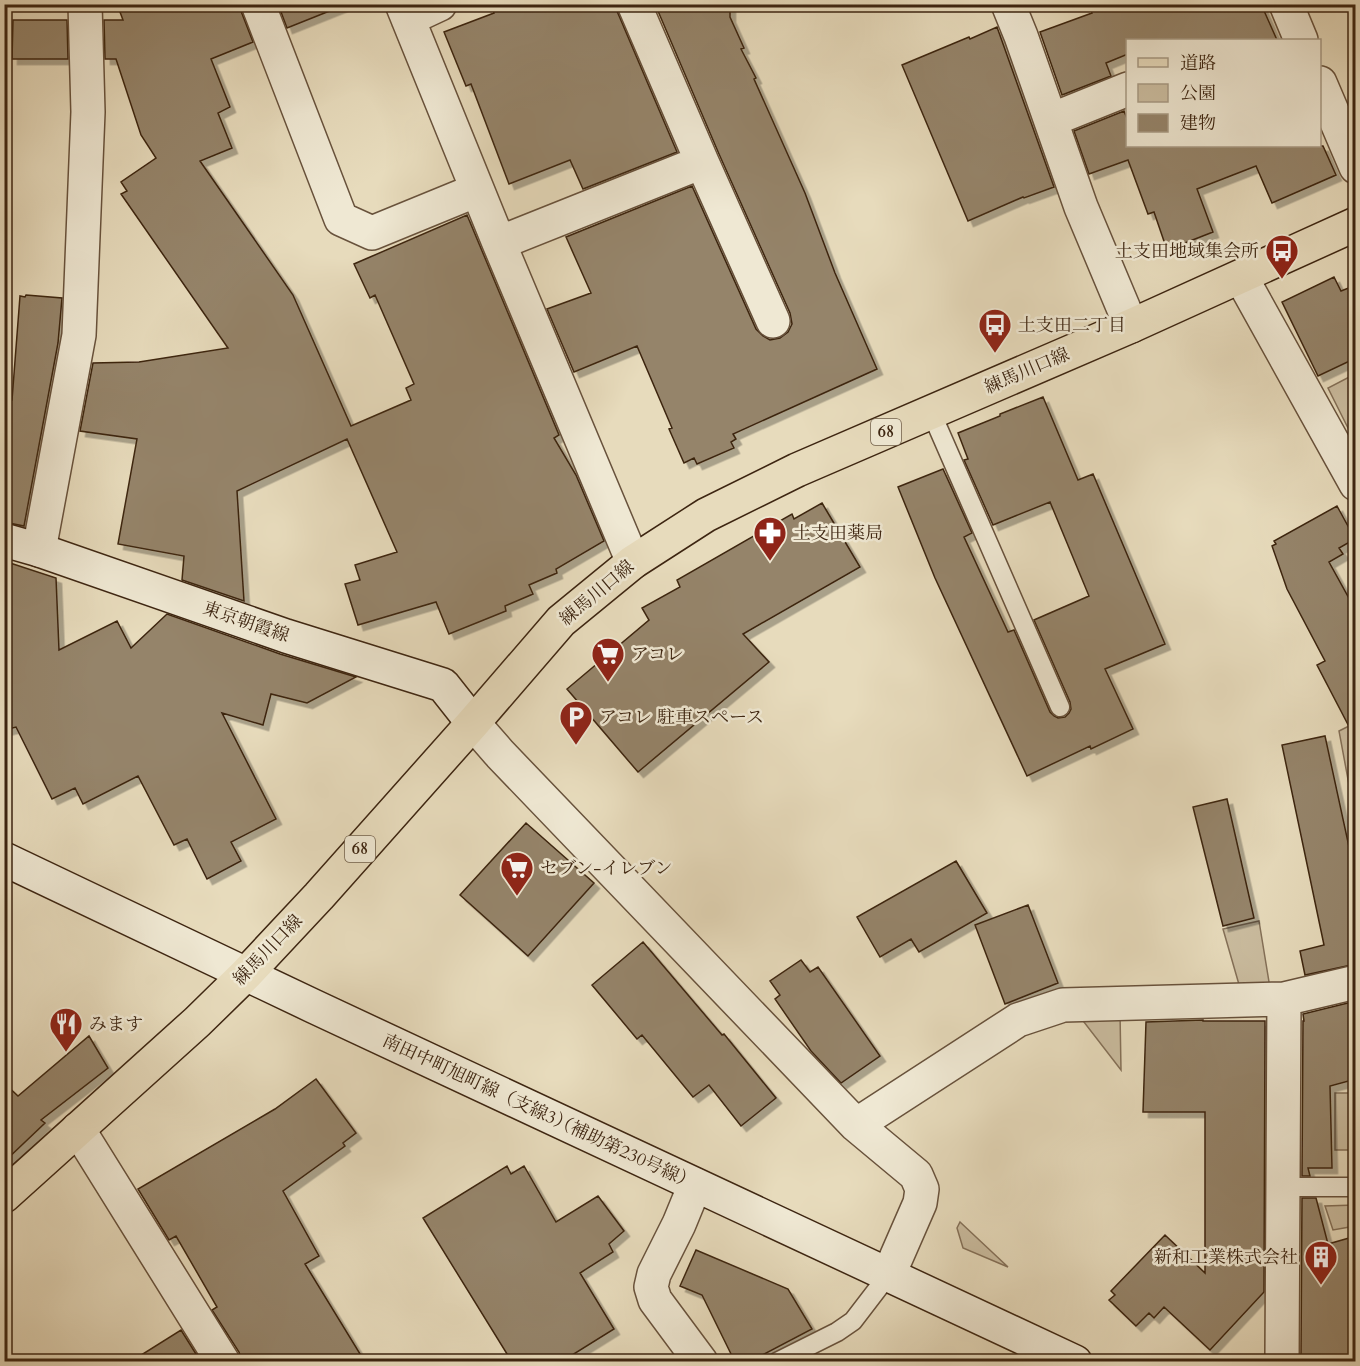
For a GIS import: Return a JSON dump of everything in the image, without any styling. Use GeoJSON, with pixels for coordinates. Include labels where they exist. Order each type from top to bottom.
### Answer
{"type":"FeatureCollection","features":[{"type":"Feature","properties":{"kind":"main road","name":"練馬川口線"},"geometry":{"type":"LineString","coordinates":[[4,1196],[197,1022],[246,974],[473,723],[561,621],[633,562],[706,515],[797,470],[1131,326],[1356,224]]}},
{"type":"Feature","properties":{"kind":"street"},"geometry":{"type":"LineString","coordinates":[[39,550],[79,335],[88,112],[85,4]]}},
{"type":"Feature","properties":{"kind":"street"},"geometry":{"type":"LineString","coordinates":[[258,4],[341,219],[372,233],[477,190]]}},
{"type":"Feature","properties":{"kind":"street"},"geometry":{"type":"LineString","coordinates":[[440,4],[405,12],[633,562]]}},
{"type":"Feature","properties":{"kind":"street"},"geometry":{"type":"LineString","coordinates":[[634,4],[773,321]]}},
{"type":"Feature","properties":{"kind":"street"},"geometry":{"type":"LineString","coordinates":[[1008,4],[1081,207],[1131,326]]}},
{"type":"Feature","properties":{"kind":"street"},"geometry":{"type":"LineString","coordinates":[[1286,4],[1301,39]]}},
{"type":"Feature","properties":{"kind":"street"},"geometry":{"type":"LineString","coordinates":[[1321,85],[1356,168]]}},
{"type":"Feature","properties":{"kind":"street"},"geometry":{"type":"LineString","coordinates":[[1051,120],[1126,90]]}},
{"type":"Feature","properties":{"kind":"street"},"geometry":{"type":"LineString","coordinates":[[499,243],[702,162]]}},
{"type":"Feature","properties":{"kind":"street"},"geometry":{"type":"LineString","coordinates":[[1241,277],[1356,484]]}},
{"type":"Feature","properties":{"kind":"street","name":"東京朝霞線"},"geometry":{"type":"LineString","coordinates":[[4,540],[39,550],[286,636],[444,685],[473,723],[515,770],[856,1125],[916,1175],[922,1189],[920,1203],[889,1274]]}},
{"type":"Feature","properties":{"kind":"street","name":"南田中町旭町線（支線3）（補助第230号線）"},"geometry":{"type":"LineString","coordinates":[[4,859],[889,1274],[1027,1352],[1075,1362]]}},
{"type":"Feature","properties":{"kind":"street"},"geometry":{"type":"LineString","coordinates":[[856,1125],[1018,1020],[1063,1005],[1284,999],[1356,982]]}},
{"type":"Feature","properties":{"kind":"street"},"geometry":{"type":"LineString","coordinates":[[1282,1362],[1284,999]]}},
{"type":"Feature","properties":{"kind":"street"},"geometry":{"type":"LineString","coordinates":[[78,1129],[223,1362]]}},
{"type":"Feature","properties":{"kind":"street"},"geometry":{"type":"LineString","coordinates":[[696,1185],[654,1274],[651,1287],[655,1300],[701,1362]]}},
{"type":"Feature","properties":{"kind":"lane"},"geometry":{"type":"LineString","coordinates":[[931,412],[1060,707]]}},
{"type":"Feature","properties":{"kind":"lane"},"geometry":{"type":"LineString","coordinates":[[1282,1187],[1356,1187]]}},
{"type":"Feature","properties":{"kind":"lane"},"geometry":{"type":"LineString","coordinates":[[777,1362],[837,1332],[853,1321],[889,1274]]}},
{"type":"Feature","properties":{"kind":"green space"},"geometry":{"type":"Polygon","coordinates":[[[1355,374],[1355,442],[1328,388],[1355,374]]]}},
{"type":"Feature","properties":{"kind":"green space"},"geometry":{"type":"Polygon","coordinates":[[[1355,723],[1355,817],[1339,731],[1355,723]]]}},
{"type":"Feature","properties":{"kind":"green space"},"geometry":{"type":"Polygon","coordinates":[[[1259,921],[1270,988],[1240,988],[1223,929],[1259,921]]]}},
{"type":"Feature","properties":{"kind":"green space"},"geometry":{"type":"Polygon","coordinates":[[[1077,1013],[1120,1013],[1121,1070],[1077,1013]]]}},
{"type":"Feature","properties":{"kind":"green space"},"geometry":{"type":"Polygon","coordinates":[[[1335,1093],[1355,1093],[1355,1150],[1335,1150],[1335,1093]]]}},
{"type":"Feature","properties":{"kind":"green space"},"geometry":{"type":"Polygon","coordinates":[[[1355,1205],[1355,1226],[1333,1230],[1325,1206],[1355,1205]]]}},
{"type":"Feature","properties":{"kind":"green space"},"geometry":{"type":"Polygon","coordinates":[[[960,1222],[1008,1267],[963,1248],[957,1228],[960,1222]]]}},
{"type":"Feature","properties":{"kind":"building"},"geometry":{"type":"Polygon","coordinates":[[[117,4],[240,4],[253,42],[211,59],[230,107],[218,113],[232,148],[200,161],[293,295],[351,426],[411,400],[406,388],[414,384],[375,295],[370,298],[354,264],[467,215],[559,435],[554,438],[576,475],[604,541],[556,569],[557,573],[529,585],[533,594],[505,606],[506,611],[449,634],[436,602],[358,625],[345,584],[360,580],[355,565],[397,552],[347,439],[237,491],[244,601],[182,580],[184,556],[118,544],[137,439],[80,431],[93,363],[139,362],[228,348],[121,194],[127,191],[121,182],[156,158],[141,135],[116,59],[105,59],[104,20],[123,20],[117,4]]]}},
{"type":"Feature","properties":{"kind":"building"},"geometry":{"type":"Polygon","coordinates":[[[278,4],[341,4],[342,6],[287,28],[278,4]]]}},
{"type":"Feature","properties":{"kind":"building"},"geometry":{"type":"Polygon","coordinates":[[[490,4],[616,4],[677,152],[583,189],[570,160],[509,184],[471,84],[466,86],[444,32],[494,13],[490,4]]]}},
{"type":"Feature","properties":{"kind":"building"},"geometry":{"type":"Polygon","coordinates":[[[655,4],[730,4],[730,17],[744,48],[741,49],[756,78],[754,79],[805,193],[835,273],[877,369],[733,434],[736,439],[731,442],[734,448],[697,464],[694,458],[684,463],[669,429],[672,428],[637,346],[574,372],[547,309],[591,293],[566,237],[692,186],[756,329],[770,340],[780,338],[788,332],[792,324],[790,313],[655,4]]]}},
{"type":"Feature","properties":{"kind":"building"},"geometry":{"type":"Polygon","coordinates":[[[1088,4],[1261,4],[1277,39],[1126,39],[1126,55],[1106,63],[1111,76],[1062,95],[1040,32],[1092,13],[1088,4]]]}},
{"type":"Feature","properties":{"kind":"building"},"geometry":{"type":"Polygon","coordinates":[[[13,20],[67,20],[68,59],[12,59],[13,20]]]}},
{"type":"Feature","properties":{"kind":"building"},"geometry":{"type":"Polygon","coordinates":[[[997,27],[1054,187],[1023,197],[968,221],[902,65],[997,27]]]}},
{"type":"Feature","properties":{"kind":"building"},"geometry":{"type":"Polygon","coordinates":[[[1124,111],[1126,147],[1323,146],[1336,175],[1272,203],[1256,166],[1197,189],[1213,232],[1167,250],[1154,212],[1148,214],[1128,160],[1089,174],[1074,131],[1124,111]]]}},
{"type":"Feature","properties":{"kind":"building"},"geometry":{"type":"Polygon","coordinates":[[[1334,277],[1341,291],[1356,285],[1356,358],[1318,376],[1282,302],[1334,277]]]}},
{"type":"Feature","properties":{"kind":"building"},"geometry":{"type":"Polygon","coordinates":[[[26,295],[62,298],[58,343],[24,526],[4,522],[4,443],[8,400],[12,400],[20,296],[25,297],[26,295]]]}},
{"type":"Feature","properties":{"kind":"building"},"geometry":{"type":"Polygon","coordinates":[[[1043,397],[1078,480],[1093,474],[1165,644],[1105,669],[1133,729],[1091,749],[1090,746],[1027,776],[935,578],[898,487],[943,469],[972,533],[964,537],[1008,632],[1014,630],[1050,712],[1058,718],[1065,717],[1071,709],[1070,702],[1034,620],[1089,596],[1050,502],[993,525],[964,460],[968,459],[958,433],[1043,397]]]}},
{"type":"Feature","properties":{"kind":"building"},"geometry":{"type":"Polygon","coordinates":[[[822,503],[860,567],[743,634],[769,662],[638,772],[567,689],[649,620],[642,608],[680,587],[677,580],[792,514],[794,519],[822,503]]]}},
{"type":"Feature","properties":{"kind":"building"},"geometry":{"type":"Polygon","coordinates":[[[1337,506],[1355,539],[1339,548],[1343,554],[1329,562],[1356,611],[1356,740],[1317,665],[1325,661],[1287,589],[1272,546],[1276,544],[1274,541],[1337,506]]]}},
{"type":"Feature","properties":{"kind":"building"},"geometry":{"type":"Polygon","coordinates":[[[4,561],[56,578],[59,650],[117,621],[131,648],[167,614],[280,654],[356,677],[307,703],[271,694],[263,725],[222,713],[276,819],[231,842],[241,861],[207,879],[187,839],[174,845],[138,776],[83,804],[75,788],[52,799],[16,727],[4,730],[4,561]]]}},
{"type":"Feature","properties":{"kind":"building"},"geometry":{"type":"Polygon","coordinates":[[[1325,736],[1356,879],[1356,964],[1305,975],[1300,951],[1324,945],[1282,745],[1325,736]]]}},
{"type":"Feature","properties":{"kind":"building"},"geometry":{"type":"Polygon","coordinates":[[[1227,799],[1254,918],[1223,926],[1193,807],[1227,799]]]}},
{"type":"Feature","properties":{"kind":"building"},"geometry":{"type":"Polygon","coordinates":[[[526,823],[594,883],[528,956],[460,895],[526,823]]]}},
{"type":"Feature","properties":{"kind":"building"},"geometry":{"type":"Polygon","coordinates":[[[956,861],[987,913],[919,952],[911,939],[880,957],[857,917],[956,861]]]}},
{"type":"Feature","properties":{"kind":"building"},"geometry":{"type":"Polygon","coordinates":[[[1028,905],[1058,983],[1005,1004],[975,925],[1028,905]]]}},
{"type":"Feature","properties":{"kind":"building"},"geometry":{"type":"Polygon","coordinates":[[[643,942],[722,1035],[724,1034],[776,1098],[741,1126],[709,1085],[693,1097],[642,1035],[637,1039],[592,985],[643,942]]]}},
{"type":"Feature","properties":{"kind":"building"},"geometry":{"type":"Polygon","coordinates":[[[801,960],[810,972],[818,967],[880,1056],[841,1083],[811,1051],[775,999],[780,995],[770,981],[801,960]]]}},
{"type":"Feature","properties":{"kind":"building"},"geometry":{"type":"Polygon","coordinates":[[[1356,1001],[1356,1079],[1330,1086],[1332,1168],[1308,1168],[1310,1176],[1302,1176],[1303,1014],[1356,1001]]]}},
{"type":"Feature","properties":{"kind":"building"},"geometry":{"type":"Polygon","coordinates":[[[1265,1021],[1264,1292],[1210,1350],[1164,1307],[1154,1318],[1149,1313],[1136,1326],[1109,1300],[1115,1295],[1111,1291],[1165,1235],[1205,1273],[1205,1112],[1143,1112],[1146,1022],[1265,1021]]]}},
{"type":"Feature","properties":{"kind":"building"},"geometry":{"type":"Polygon","coordinates":[[[89,1036],[108,1068],[41,1120],[45,1123],[4,1162],[4,1083],[18,1096],[89,1036]]]}},
{"type":"Feature","properties":{"kind":"building"},"geometry":{"type":"Polygon","coordinates":[[[316,1079],[356,1133],[343,1143],[345,1146],[283,1191],[319,1256],[305,1264],[365,1362],[242,1362],[239,1352],[212,1310],[217,1307],[176,1236],[169,1240],[138,1189],[275,1109],[316,1079]]]}},
{"type":"Feature","properties":{"kind":"building"},"geometry":{"type":"Polygon","coordinates":[[[507,1166],[511,1174],[524,1166],[556,1222],[598,1196],[624,1231],[609,1244],[613,1252],[580,1273],[614,1329],[561,1362],[512,1362],[423,1218],[507,1166]]]}},
{"type":"Feature","properties":{"kind":"building","name":"新和工業株式会社"},"geometry":{"type":"Polygon","coordinates":[[[1302,1198],[1316,1198],[1328,1244],[1356,1236],[1356,1355],[1301,1355],[1302,1198]]]}},
{"type":"Feature","properties":{"kind":"building"},"geometry":{"type":"Polygon","coordinates":[[[696,1250],[788,1289],[812,1329],[749,1362],[735,1362],[702,1295],[680,1286],[696,1250]]]}},
{"type":"Feature","properties":{"kind":"building"},"geometry":{"type":"Polygon","coordinates":[[[181,1330],[201,1362],[130,1362],[181,1330]]]}},
{"type":"Feature","properties":{"kind":"place","name":"土支田地域集会所"},"geometry":{"type":"Point","coordinates":[1282,280]}},
{"type":"Feature","properties":{"kind":"place","name":"土支田二丁目"},"geometry":{"type":"Point","coordinates":[995,354]}},
{"type":"Feature","properties":{"kind":"place","name":"土支田薬局"},"geometry":{"type":"Point","coordinates":[770,562]}},
{"type":"Feature","properties":{"kind":"place","name":"アコレ"},"geometry":{"type":"Point","coordinates":[608,683]}},
{"type":"Feature","properties":{"kind":"place","name":"アコレ 駐車スペース"},"geometry":{"type":"Point","coordinates":[576,746]}},
{"type":"Feature","properties":{"kind":"place","name":"セブン-イレブン"},"geometry":{"type":"Point","coordinates":[517,897]}},
{"type":"Feature","properties":{"kind":"place","name":"みます"},"geometry":{"type":"Point","coordinates":[66,1053]}},
{"type":"Feature","properties":{"kind":"place","name":"新和工業株式会社"},"geometry":{"type":"Point","coordinates":[1321,1286]}}]}
